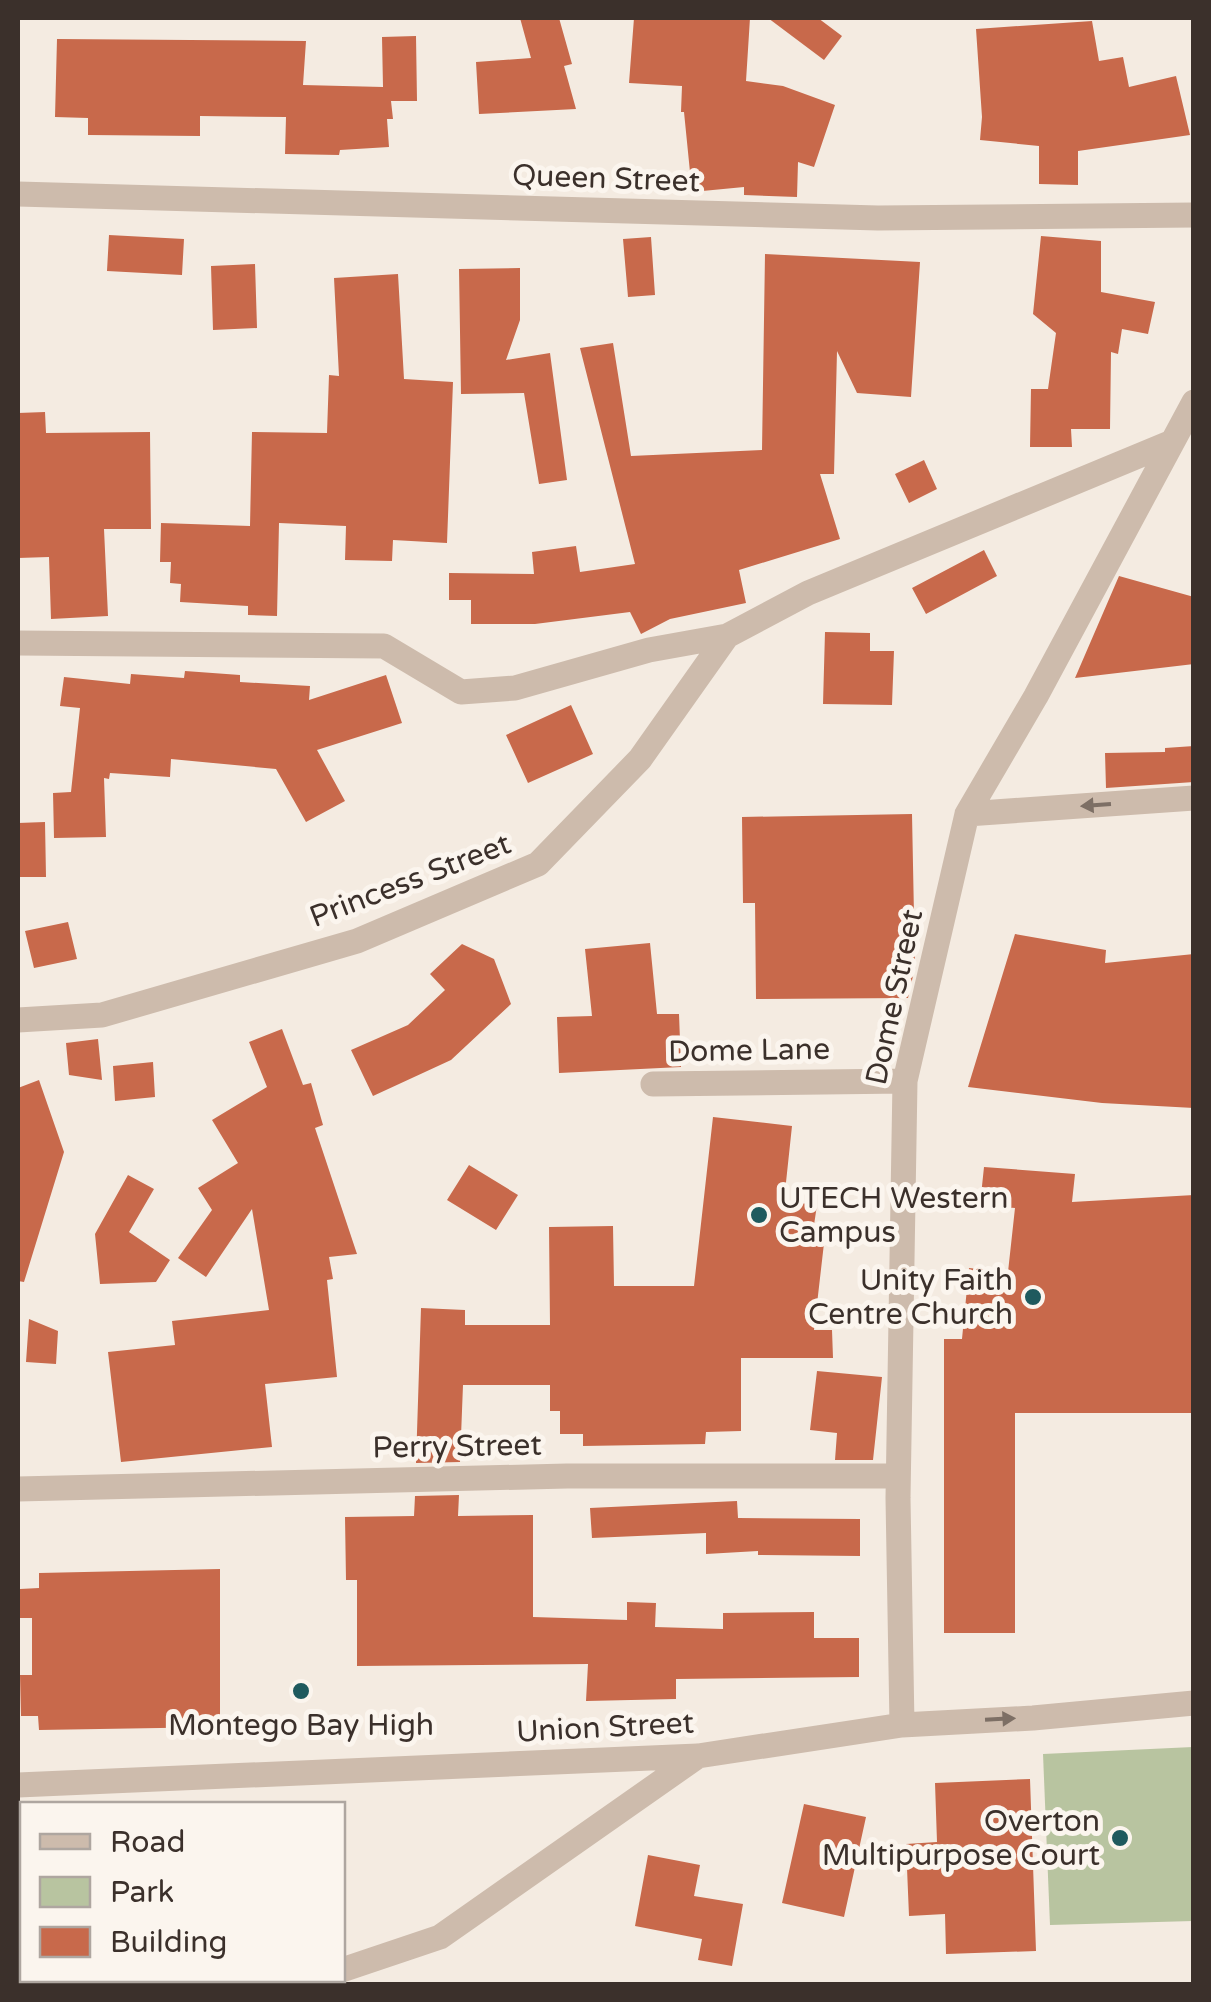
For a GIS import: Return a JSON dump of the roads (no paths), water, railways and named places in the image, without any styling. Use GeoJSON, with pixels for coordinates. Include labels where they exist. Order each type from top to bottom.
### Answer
{"type":"FeatureCollection","features":[{"type":"Feature","properties":{"kind":"street","name":"Queen Street"},"geometry":{"type":"LineString","coordinates":[[18,194],[878,218],[1194,214]]}},
{"type":"Feature","properties":{"kind":"street","name":"Dome Street"},"geometry":{"type":"LineString","coordinates":[[902,1725],[898,1476],[905,1081],[967,814],[1036,696],[1194,402]]}},
{"type":"Feature","properties":{"kind":"street","name":"Princess Street"},"geometry":{"type":"LineString","coordinates":[[18,643],[384,646],[461,692],[515,688],[649,650],[727,636],[808,593],[1172,442]]}},
{"type":"Feature","properties":{"kind":"street","name":"Princess Street"},"geometry":{"type":"LineString","coordinates":[[18,1020],[102,1015],[357,941],[538,864],[640,758],[727,636]]}},
{"type":"Feature","properties":{"kind":"street"},"geometry":{"type":"LineString","coordinates":[[967,814],[1194,798]]}},
{"type":"Feature","properties":{"kind":"street","name":"Dome Lane"},"geometry":{"type":"LineString","coordinates":[[653,1084],[905,1081]]}},
{"type":"Feature","properties":{"kind":"street","name":"Perry Street"},"geometry":{"type":"LineString","coordinates":[[18,1490],[567,1476],[898,1476]]}},
{"type":"Feature","properties":{"kind":"street","name":"Union Street"},"geometry":{"type":"LineString","coordinates":[[18,1785],[698,1756],[902,1725],[1194,1703]]}},
{"type":"Feature","properties":{"kind":"street"},"geometry":{"type":"LineString","coordinates":[[345,1969],[440,1937],[698,1756]]}},
{"type":"Feature","properties":{"kind":"place","name":"UTECH Western Campus"},"geometry":{"type":"Point","coordinates":[759,1215]}},
{"type":"Feature","properties":{"kind":"place","name":"Unity Faith Centre Church"},"geometry":{"type":"Point","coordinates":[1033,1297]}},
{"type":"Feature","properties":{"kind":"place","name":"Montego Bay High"},"geometry":{"type":"Point","coordinates":[301,1691]}},
{"type":"Feature","properties":{"kind":"place","name":"Overton Multipurpose Court"},"geometry":{"type":"Point","coordinates":[1120,1838]}}]}
